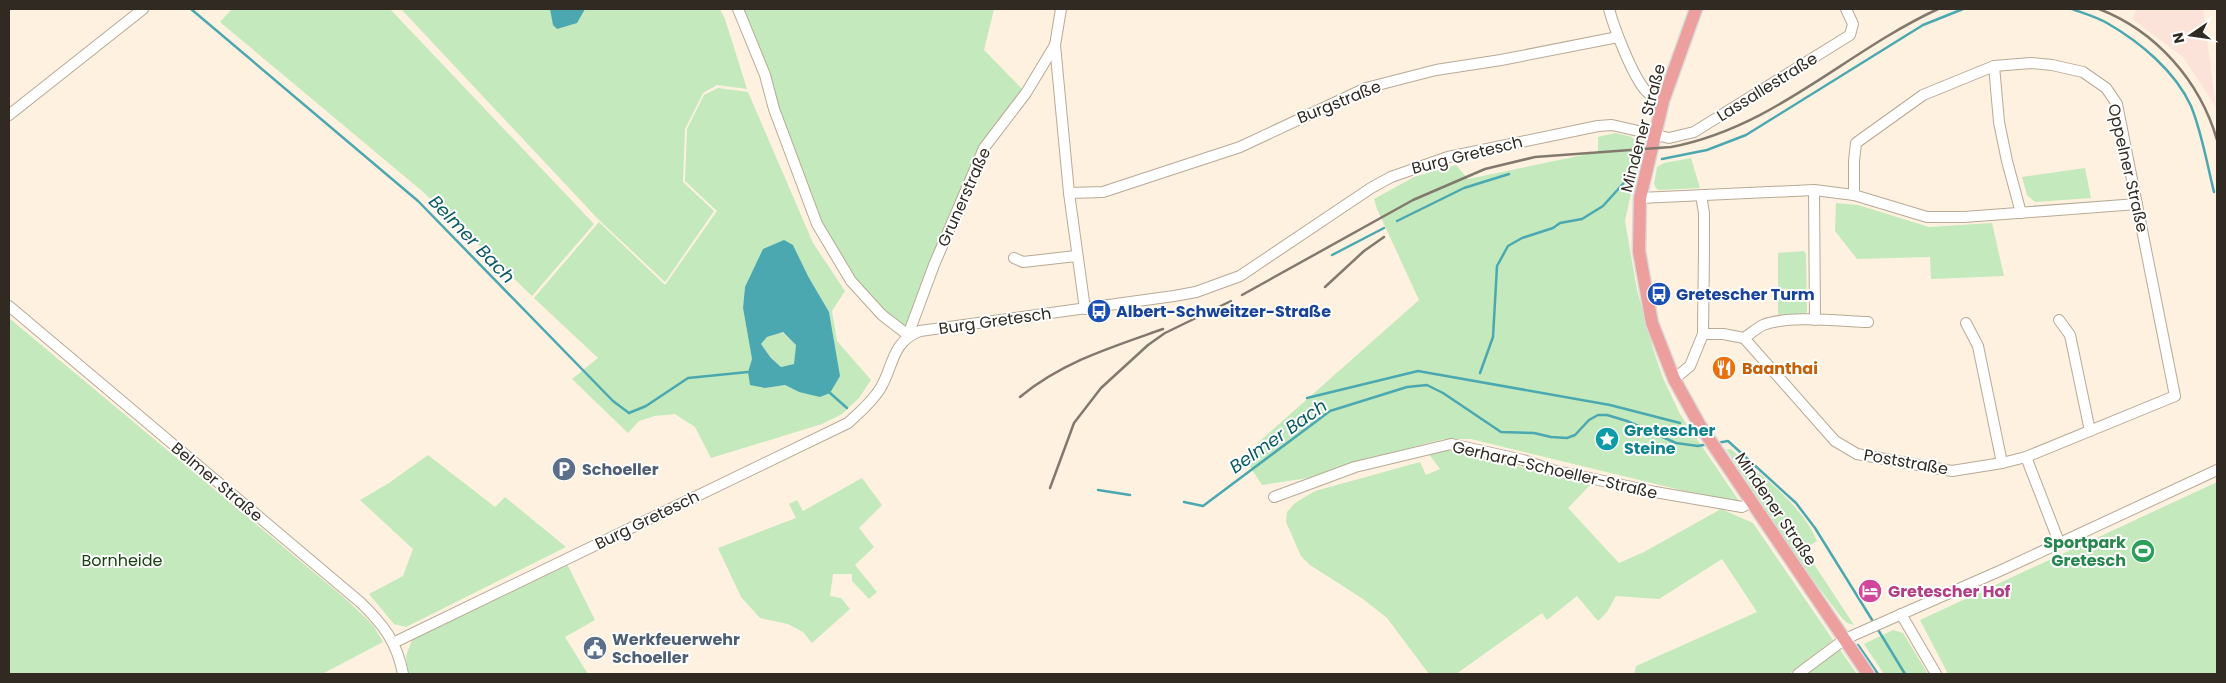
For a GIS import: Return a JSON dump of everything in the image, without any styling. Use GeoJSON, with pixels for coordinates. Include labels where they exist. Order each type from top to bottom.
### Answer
{"type":"FeatureCollection","features":[{"type":"Feature","properties":{"kind":"main road","name":"Mindener Straße"},"geometry":{"type":"LineString","coordinates":[[1696,9],[1663,102],[1640,198],[1638,219],[1639,251],[1646,294],[1659,342],[1674,379],[1699,424],[1868,674]]}},
{"type":"Feature","properties":{"kind":"street"},"geometry":{"type":"LineString","coordinates":[[9,115],[143,9]]}},
{"type":"Feature","properties":{"kind":"street"},"geometry":{"type":"LineString","coordinates":[[738,9],[764,75],[774,109],[817,224],[852,281],[882,315],[908,335]]}},
{"type":"Feature","properties":{"kind":"street"},"geometry":{"type":"LineString","coordinates":[[1061,9],[1055,44],[1076,256],[1085,308]]}},
{"type":"Feature","properties":{"kind":"street"},"geometry":{"type":"LineString","coordinates":[[1609,9],[1618,37],[1642,84],[1647,92],[1663,102]]}},
{"type":"Feature","properties":{"kind":"street","name":"Lassallestraße"},"geometry":{"type":"LineString","coordinates":[[1655,134],[1669,138],[1694,132],[1850,35],[1853,24],[1846,9]]}},
{"type":"Feature","properties":{"kind":"street","name":"Burgstraße"},"geometry":{"type":"LineString","coordinates":[[1069,194],[1103,192],[1240,146],[1366,88],[1436,70],[1501,60],[1618,37]]}},
{"type":"Feature","properties":{"kind":"street","name":"Grunerstraße"},"geometry":{"type":"LineString","coordinates":[[908,335],[934,265],[984,148],[1026,93],[1055,44]]}},
{"type":"Feature","properties":{"kind":"street","name":"Oppelner Straße"},"geometry":{"type":"LineString","coordinates":[[1854,195],[1856,143],[1923,95],[1994,66],[2030,63],[2052,65],[2083,72],[2106,88],[2117,104],[2175,396]]}},
{"type":"Feature","properties":{"kind":"street"},"geometry":{"type":"LineString","coordinates":[[1994,66],[1999,122],[2021,212]]}},
{"type":"Feature","properties":{"kind":"street","name":"Burg Gretesch"},"geometry":{"type":"LineString","coordinates":[[393,643],[848,423],[866,407],[880,388],[898,347],[908,335],[920,331],[1189,294],[1240,276],[1371,188],[1413,168],[1448,157],[1598,126],[1612,125],[1655,134]]}},
{"type":"Feature","properties":{"kind":"street"},"geometry":{"type":"LineString","coordinates":[[1814,190],[1815,320]]}},
{"type":"Feature","properties":{"kind":"street"},"geometry":{"type":"LineString","coordinates":[[1640,198],[1814,190],[1854,195],[1928,217],[2136,204]]}},
{"type":"Feature","properties":{"kind":"street"},"geometry":{"type":"LineString","coordinates":[[1674,379],[1690,366],[1703,334],[1704,213],[1701,195]]}},
{"type":"Feature","properties":{"kind":"street"},"geometry":{"type":"LineString","coordinates":[[1014,258],[1023,262],[1076,256]]}},
{"type":"Feature","properties":{"kind":"street","name":"Belmer Straße"},"geometry":{"type":"LineString","coordinates":[[9,306],[360,602],[379,621],[393,643],[399,655],[402,674]]}},
{"type":"Feature","properties":{"kind":"street"},"geometry":{"type":"LineString","coordinates":[[1703,334],[1723,334],[1744,338],[1762,326],[1776,322],[1815,320],[1868,322]]}},
{"type":"Feature","properties":{"kind":"street"},"geometry":{"type":"LineString","coordinates":[[2060,320],[2070,336],[2090,431]]}},
{"type":"Feature","properties":{"kind":"street"},"geometry":{"type":"LineString","coordinates":[[1966,324],[1978,346],[2002,464]]}},
{"type":"Feature","properties":{"kind":"street","name":"Poststraße"},"geometry":{"type":"LineString","coordinates":[[1744,338],[1836,441],[1857,454],[1952,471],[2002,464],[2026,456],[2175,396]]}},
{"type":"Feature","properties":{"kind":"street","name":"Gerhard-Schoeller-Straße"},"geometry":{"type":"LineString","coordinates":[[1274,497],[1355,467],[1451,444],[1523,460],[1552,470],[1656,492],[1742,507],[1752,502]]}},
{"type":"Feature","properties":{"kind":"street"},"geometry":{"type":"LineString","coordinates":[[2026,456],[2059,542]]}},
{"type":"Feature","properties":{"kind":"street"},"geometry":{"type":"LineString","coordinates":[[1798,674],[1845,639],[2004,569],[2217,470]]}},
{"type":"Feature","properties":{"kind":"street"},"geometry":{"type":"LineString","coordinates":[[1901,614],[1936,674]]}},
{"type":"Feature","properties":{"kind":"shaded area"},"geometry":{"type":"Polygon","coordinates":[[[2137,9],[2203,9],[2216,107],[2183,57],[2132,19],[2137,9]]]}},
{"type":"Feature","properties":{"kind":"green space"},"geometry":{"type":"Polygon","coordinates":[[[232,9],[390,9],[594,224],[532,296],[422,191],[220,22],[232,9]]]}},
{"type":"Feature","properties":{"kind":"green space"},"geometry":{"type":"Polygon","coordinates":[[[401,9],[720,9],[725,19],[747,89],[717,85],[703,93],[685,129],[683,182],[714,211],[665,282],[598,219],[401,9]]]}},
{"type":"Feature","properties":{"kind":"green space"},"geometry":{"type":"Polygon","coordinates":[[[738,9],[994,9],[984,50],[1026,93],[984,148],[908,335],[882,315],[825,239],[738,9]]]}},
{"type":"Feature","properties":{"kind":"green space"},"geometry":{"type":"Polygon","coordinates":[[[718,88],[748,92],[813,243],[845,291],[832,311],[837,341],[871,380],[859,398],[842,414],[822,424],[711,458],[695,427],[675,414],[655,416],[639,421],[628,433],[572,379],[598,358],[534,298],[599,222],[665,285],[717,211],[685,181],[687,129],[704,95],[718,88]],[[793,245],[745,287],[743,308],[752,359],[748,372],[765,388],[785,385],[799,392],[834,342],[829,312],[793,245]]]}},
{"type":"Feature","properties":{"kind":"green space"},"geometry":{"type":"Polygon","coordinates":[[[1615,133],[1632,137],[1638,144],[1639,156],[1625,221],[1637,290],[1654,352],[1663,378],[1680,414],[1739,501],[1734,503],[1471,439],[1444,439],[1348,464],[1308,478],[1262,485],[1243,456],[1419,300],[1374,199],[1414,177],[1456,165],[1468,179],[1598,152],[1598,137],[1615,133]]]}},
{"type":"Feature","properties":{"kind":"green space"},"geometry":{"type":"Polygon","coordinates":[[[1691,158],[1700,188],[1659,190],[1656,188],[1654,184],[1657,167],[1664,163],[1691,158]]]}},
{"type":"Feature","properties":{"kind":"green space"},"geometry":{"type":"Polygon","coordinates":[[[2085,168],[2091,198],[2035,202],[2027,195],[2022,177],[2085,168]]]}},
{"type":"Feature","properties":{"kind":"green space"},"geometry":{"type":"Polygon","coordinates":[[[1836,203],[1858,205],[1929,227],[1992,223],[2004,276],[1931,279],[1930,257],[1857,259],[1835,231],[1836,203]]]}},
{"type":"Feature","properties":{"kind":"green space"},"geometry":{"type":"Polygon","coordinates":[[[1804,251],[1806,254],[1807,312],[1804,315],[1778,317],[1778,253],[1804,251]]]}},
{"type":"Feature","properties":{"kind":"green space","name":"Bornheide"},"geometry":{"type":"Polygon","coordinates":[[[9,318],[347,600],[373,625],[383,642],[322,674],[9,674],[9,318]]]}},
{"type":"Feature","properties":{"kind":"green space"},"geometry":{"type":"Polygon","coordinates":[[[782,332],[796,345],[794,364],[781,367],[771,358],[761,344],[767,337],[782,332]]]}},
{"type":"Feature","properties":{"kind":"green space"},"geometry":{"type":"Polygon","coordinates":[[[1726,449],[1731,449],[1767,480],[1801,514],[1817,541],[1804,549],[1854,625],[1847,623],[1841,617],[1799,561],[1726,449]]]}},
{"type":"Feature","properties":{"kind":"green space"},"geometry":{"type":"Polygon","coordinates":[[[1465,450],[1541,473],[1593,482],[1568,508],[1619,563],[1644,552],[1721,509],[1753,523],[1833,640],[1789,674],[1634,674],[1636,666],[1757,612],[1722,559],[1659,599],[1616,596],[1607,612],[1598,621],[1577,596],[1547,620],[1542,613],[1456,674],[1429,674],[1387,618],[1363,599],[1310,565],[1301,556],[1286,522],[1287,512],[1295,503],[1315,491],[1420,462],[1426,475],[1440,469],[1428,453],[1465,450]]]}},
{"type":"Feature","properties":{"kind":"green space"},"geometry":{"type":"Polygon","coordinates":[[[428,455],[495,507],[505,497],[566,547],[406,627],[394,624],[369,594],[403,576],[413,549],[360,500],[389,483],[428,455]]]}},
{"type":"Feature","properties":{"kind":"green space"},"geometry":{"type":"Polygon","coordinates":[[[862,478],[882,505],[859,528],[874,547],[855,565],[877,592],[869,599],[852,581],[852,574],[833,574],[830,596],[841,598],[850,609],[812,643],[803,632],[788,624],[760,618],[741,597],[718,548],[796,518],[789,504],[797,500],[803,511],[862,478]]]}},
{"type":"Feature","properties":{"kind":"green space","name":"Sportpark Gretesch"},"geometry":{"type":"Polygon","coordinates":[[[2217,482],[2217,674],[1948,674],[1920,620],[2217,482]]]}},
{"type":"Feature","properties":{"kind":"green space"},"geometry":{"type":"Polygon","coordinates":[[[567,564],[595,620],[565,637],[588,674],[408,674],[406,656],[412,640],[567,564]]]}},
{"type":"Feature","properties":{"kind":"green space"},"geometry":{"type":"Polygon","coordinates":[[[1893,630],[1903,633],[1928,674],[1884,674],[1864,644],[1893,630]]]}},
{"type":"Feature","properties":{"kind":"green space"},"geometry":{"type":"Polygon","coordinates":[[[1840,650],[1857,674],[1806,674],[1840,650]]]}},
{"type":"Feature","properties":{"kind":"water"},"geometry":{"type":"Polygon","coordinates":[[[550,9],[585,9],[577,23],[557,29],[553,25],[550,9]]]}},
{"type":"Feature","properties":{"kind":"water"},"geometry":{"type":"Polygon","coordinates":[[[784,240],[793,245],[829,312],[840,376],[830,393],[820,397],[799,392],[785,385],[765,388],[750,385],[748,372],[752,359],[743,308],[745,287],[763,249],[784,240]],[[783,332],[767,337],[761,344],[771,358],[781,367],[794,364],[796,345],[783,332]]]}},
{"type":"Feature","properties":{"kind":"waterway","name":"Belmer Bach"},"geometry":{"type":"LineString","coordinates":[[191,9],[418,201],[613,401],[629,413],[646,406],[688,378],[748,372]]}},
{"type":"Feature","properties":{"kind":"waterway"},"geometry":{"type":"LineString","coordinates":[[1662,159],[1707,150],[1746,135],[1923,25],[1963,9]]}},
{"type":"Feature","properties":{"kind":"waterway"},"geometry":{"type":"LineString","coordinates":[[2072,9],[2103,21],[2132,39],[2144,48],[2176,81],[2195,116],[2214,192]]}},
{"type":"Feature","properties":{"kind":"waterway"},"geometry":{"type":"LineString","coordinates":[[1397,221],[1464,188],[1509,174]]}},
{"type":"Feature","properties":{"kind":"waterway"},"geometry":{"type":"LineString","coordinates":[[1480,373],[1493,337],[1497,266],[1508,246],[1522,238],[1553,228],[1560,223],[1582,219],[1603,206],[1630,176]]}},
{"type":"Feature","properties":{"kind":"waterway"},"geometry":{"type":"LineString","coordinates":[[1332,255],[1384,228]]}},
{"type":"Feature","properties":{"kind":"waterway"},"geometry":{"type":"LineString","coordinates":[[1307,398],[1418,371],[1610,405],[1680,423]]}},
{"type":"Feature","properties":{"kind":"waterway","name":"Belmer Bach"},"geometry":{"type":"LineString","coordinates":[[1184,502],[1203,506],[1330,411],[1407,387],[1427,385],[1443,393],[1501,432],[1534,433],[1567,438],[1575,435],[1589,420],[1598,415],[1607,415],[1627,421],[1676,443],[1698,446],[1709,444]]}},
{"type":"Feature","properties":{"kind":"waterway","name":"Belmer Bach"},"geometry":{"type":"LineString","coordinates":[[830,393],[847,408]]}},
{"type":"Feature","properties":{"kind":"waterway","name":"Belmer Bach"},"geometry":{"type":"LineString","coordinates":[[1717,443],[1728,441],[1796,503],[1815,528],[1874,623]]}},
{"type":"Feature","properties":{"kind":"waterway","name":"Belmer Bach"},"geometry":{"type":"LineString","coordinates":[[1098,490],[1130,495]]}},
{"type":"Feature","properties":{"kind":"waterway","name":"Belmer Bach"},"geometry":{"type":"LineString","coordinates":[[1877,628],[1905,674]]}},
{"type":"Feature","properties":{"kind":"waterway"},"geometry":{"type":"LineString","coordinates":[[1858,645],[1878,674]]}},
{"type":"Feature","properties":{"kind":"railway"},"geometry":{"type":"LineString","coordinates":[[1242,295],[1413,200],[1485,169],[1535,157],[1671,147],[1709,137],[1744,123],[1809,87],[1904,26],[1938,9]]}},
{"type":"Feature","properties":{"kind":"railway"},"geometry":{"type":"LineString","coordinates":[[2099,9],[2139,30],[2173,61],[2187,78],[2199,98],[2217,140]]}},
{"type":"Feature","properties":{"kind":"railway"},"geometry":{"type":"LineString","coordinates":[[1325,287],[1364,251],[1384,237]]}},
{"type":"Feature","properties":{"kind":"railway"},"geometry":{"type":"LineString","coordinates":[[1050,488],[1074,423],[1101,388],[1148,345],[1165,333],[1231,301]]}},
{"type":"Feature","properties":{"kind":"railway"},"geometry":{"type":"LineString","coordinates":[[1020,397],[1053,374],[1070,365],[1106,349],[1163,329]]}},
{"type":"Feature","properties":{"kind":"place","name":"Gretescher Turm"},"geometry":{"type":"Point","coordinates":[1659,294]}},
{"type":"Feature","properties":{"kind":"place","name":"Albert-Schweitzer-Straße"},"geometry":{"type":"Point","coordinates":[1099,311]}},
{"type":"Feature","properties":{"kind":"place","name":"Baanthai"},"geometry":{"type":"Point","coordinates":[1724,368]}},
{"type":"Feature","properties":{"kind":"place","name":"Gretescher Steine"},"geometry":{"type":"Point","coordinates":[1607,439]}},
{"type":"Feature","properties":{"kind":"place","name":"Schoeller"},"geometry":{"type":"Point","coordinates":[564,469]}},
{"type":"Feature","properties":{"kind":"place","name":"Sportpark Gretesch"},"geometry":{"type":"Point","coordinates":[2143,551]}},
{"type":"Feature","properties":{"kind":"place","name":"Gretescher Hof"},"geometry":{"type":"Point","coordinates":[1870,591]}},
{"type":"Feature","properties":{"kind":"place","name":"Werkfeuerwehr Schoeller"},"geometry":{"type":"Point","coordinates":[595,648]}}]}
